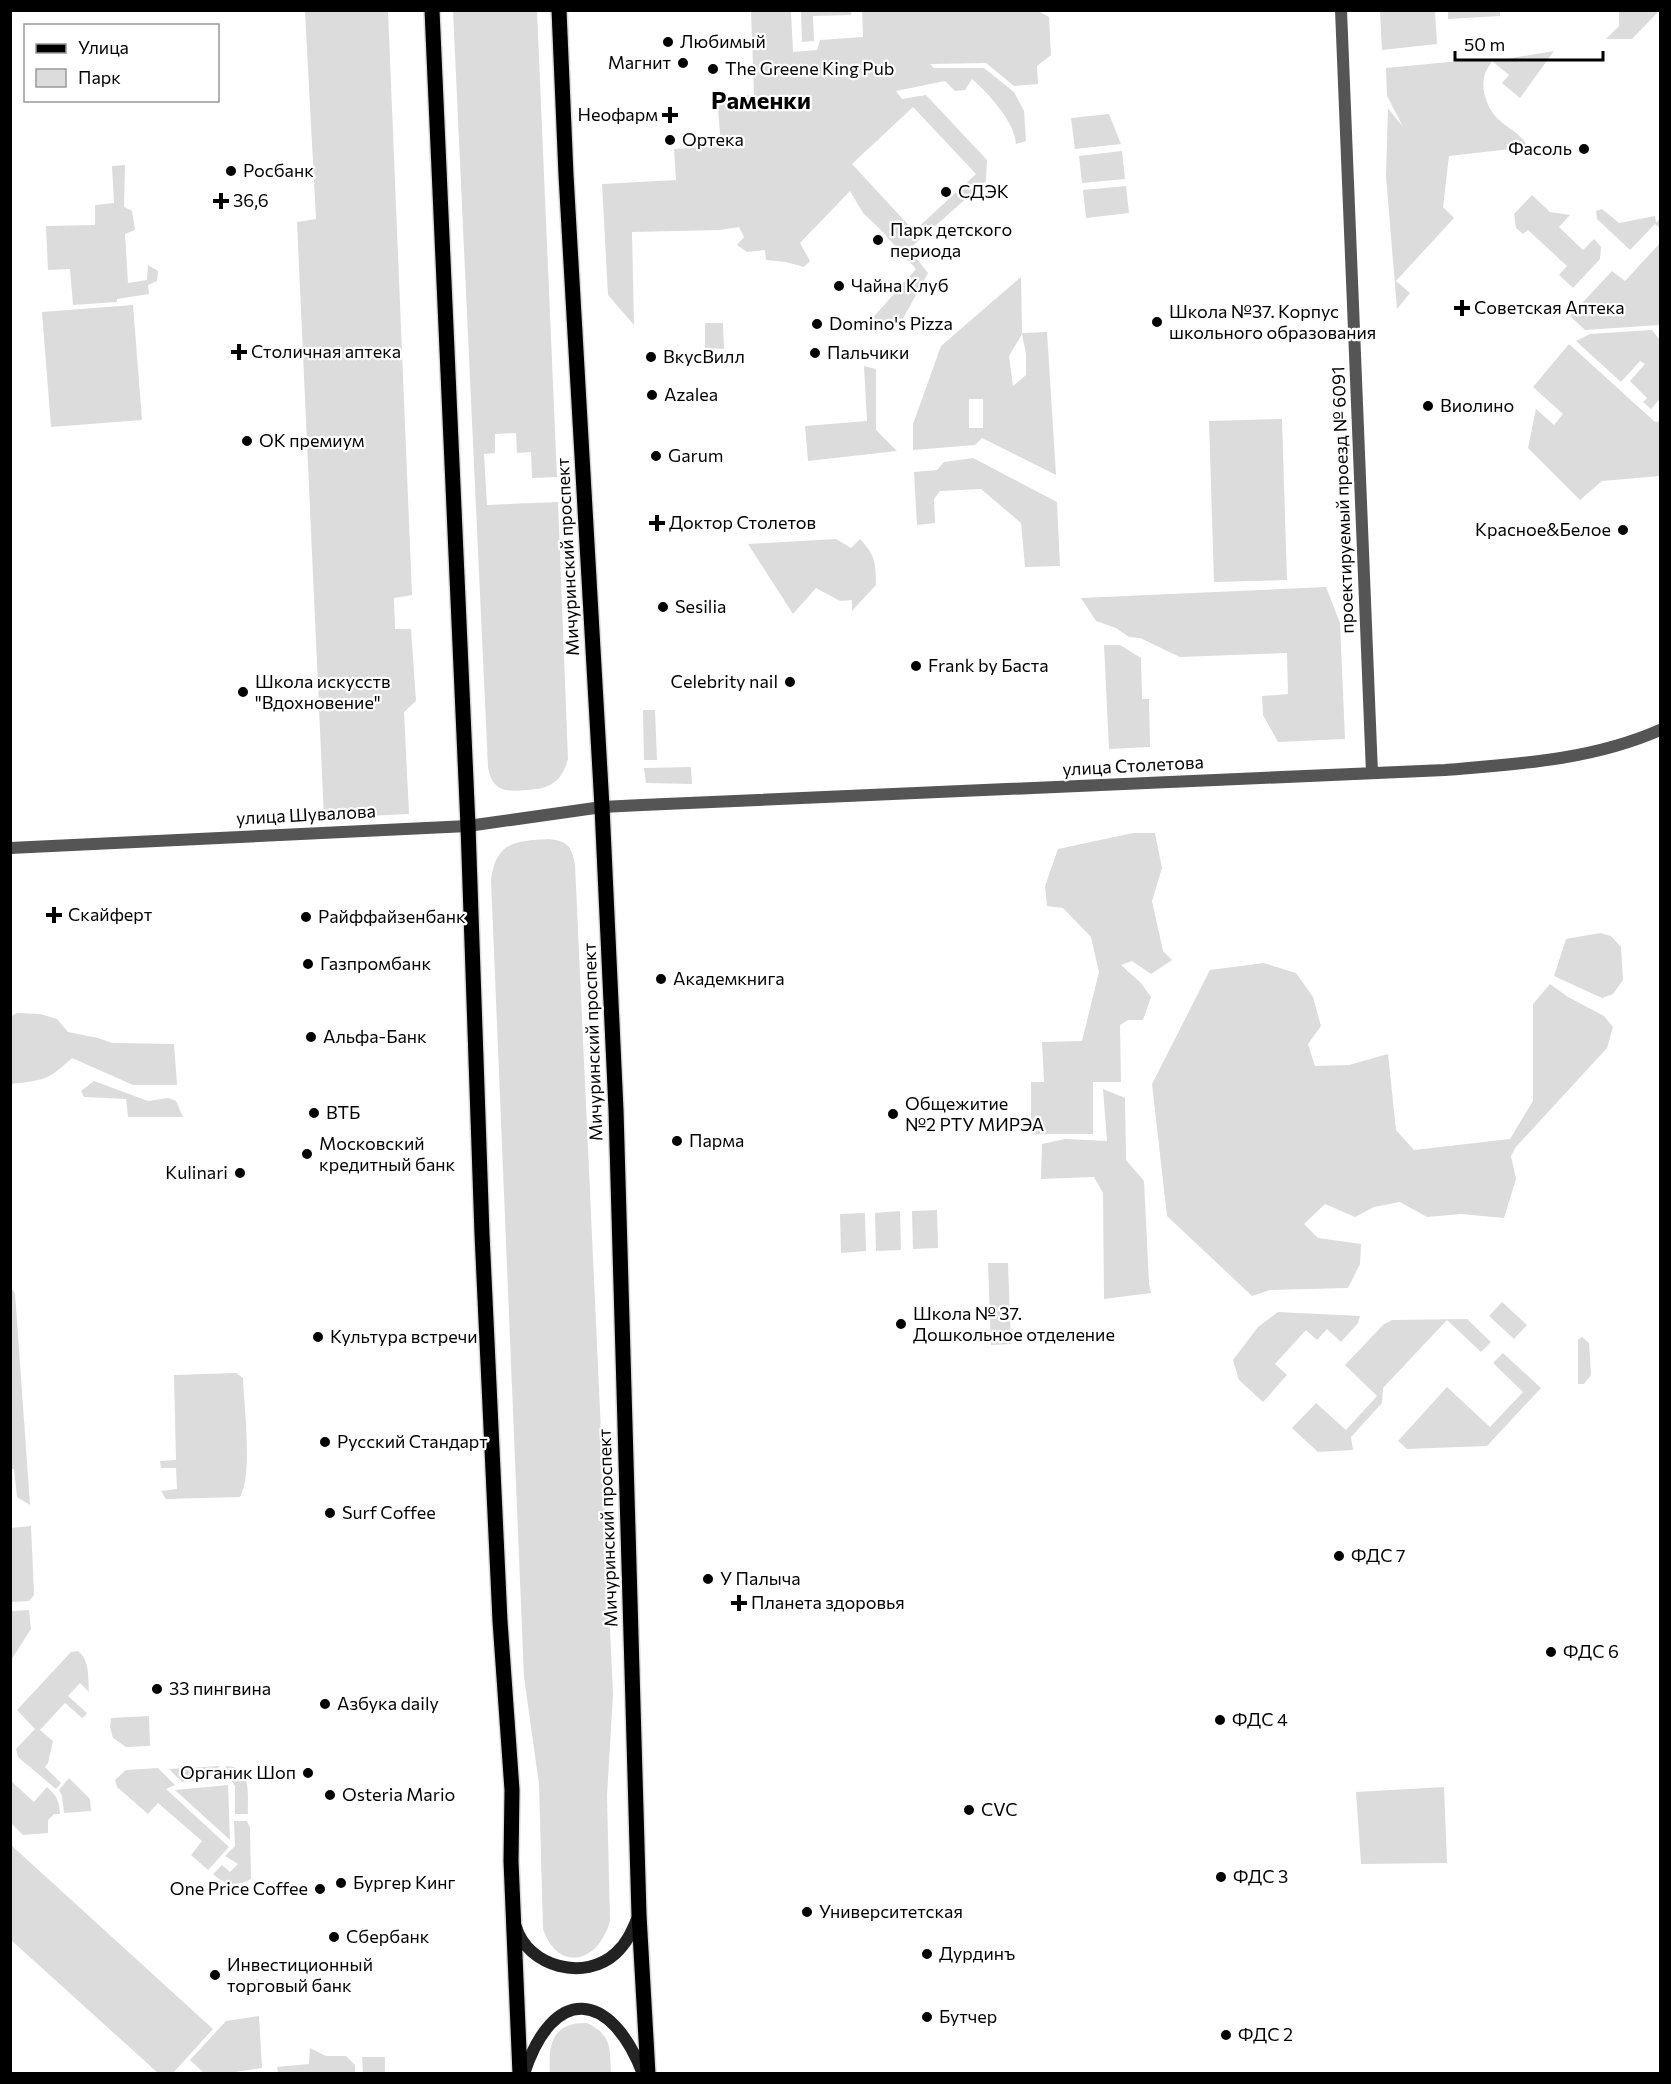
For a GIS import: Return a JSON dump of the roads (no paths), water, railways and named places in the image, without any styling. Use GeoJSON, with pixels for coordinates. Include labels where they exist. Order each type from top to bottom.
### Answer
{"type":"FeatureCollection","features":[{"type":"Feature","properties":{"kind":"main road"},"geometry":{"type":"LineString","coordinates":[[432,10],[468,826],[482,1234],[500,1621],[512,1790],[512,1861],[522,2073]]}},
{"type":"Feature","properties":{"kind":"main road","name":"Мичуринский проспект"},"geometry":{"type":"LineString","coordinates":[[559,10],[566,187],[602,807],[616,1110],[639,1915],[648,2073]]}},
{"type":"Feature","properties":{"kind":"main road"},"geometry":{"type":"LineString","coordinates":[[515,1922],[519,1938],[534,1954],[552,1965],[574,1969],[596,1965],[615,1955],[629,1939],[639,1915]]}},
{"type":"Feature","properties":{"kind":"main road"},"geometry":{"type":"LineString","coordinates":[[522,2073],[535,2044],[549,2025],[566,2011],[578,2008],[604,2015],[616,2024],[628,2040],[643,2073]]}},
{"type":"Feature","properties":{"kind":"street","name":"проектируемый проезд № 6091"},"geometry":{"type":"LineString","coordinates":[[1341,10],[1372,773]]}},
{"type":"Feature","properties":{"kind":"street","name":"улица Столетова"},"geometry":{"type":"LineString","coordinates":[[602,807],[1408,772],[1534,762],[1610,749],[1660,730]]}},
{"type":"Feature","properties":{"kind":"street","name":"улица Шувалова"},"geometry":{"type":"LineString","coordinates":[[10,848],[468,826],[602,807]]}},
{"type":"Feature","properties":{"kind":"place","name":"Любимый"},"geometry":{"type":"Point","coordinates":[668,42]}},
{"type":"Feature","properties":{"kind":"place","name":"Магнит"},"geometry":{"type":"Point","coordinates":[683,63]}},
{"type":"Feature","properties":{"kind":"place","name":"The Greene King Pub"},"geometry":{"type":"Point","coordinates":[713,69]}},
{"type":"Feature","properties":{"kind":"place","name":"Неофарм"},"geometry":{"type":"Point","coordinates":[670,115]}},
{"type":"Feature","properties":{"kind":"place","name":"Ортека"},"geometry":{"type":"Point","coordinates":[670,140]}},
{"type":"Feature","properties":{"kind":"place","name":"Фасоль"},"geometry":{"type":"Point","coordinates":[1584,149]}},
{"type":"Feature","properties":{"kind":"place","name":"Росбанк"},"geometry":{"type":"Point","coordinates":[231,171]}},
{"type":"Feature","properties":{"kind":"place","name":"СДЭК"},"geometry":{"type":"Point","coordinates":[946,192]}},
{"type":"Feature","properties":{"kind":"place","name":"36,6"},"geometry":{"type":"Point","coordinates":[221,201]}},
{"type":"Feature","properties":{"kind":"place","name":"Парк детского периода"},"geometry":{"type":"Point","coordinates":[878,240]}},
{"type":"Feature","properties":{"kind":"place","name":"Чайна Клуб"},"geometry":{"type":"Point","coordinates":[839,286]}},
{"type":"Feature","properties":{"kind":"place","name":"Советская Аптека"},"geometry":{"type":"Point","coordinates":[1462,308]}},
{"type":"Feature","properties":{"kind":"place","name":"Школа №37. Корпус школьного образования"},"geometry":{"type":"Point","coordinates":[1157,322]}},
{"type":"Feature","properties":{"kind":"place","name":"Domino's Pizza"},"geometry":{"type":"Point","coordinates":[817,324]}},
{"type":"Feature","properties":{"kind":"place","name":"Столичная аптека"},"geometry":{"type":"Point","coordinates":[239,352]}},
{"type":"Feature","properties":{"kind":"place","name":"Пальчики"},"geometry":{"type":"Point","coordinates":[815,353]}},
{"type":"Feature","properties":{"kind":"place","name":"ВкусВилл"},"geometry":{"type":"Point","coordinates":[651,357]}},
{"type":"Feature","properties":{"kind":"place","name":"Azalea"},"geometry":{"type":"Point","coordinates":[652,395]}},
{"type":"Feature","properties":{"kind":"place","name":"Виолино"},"geometry":{"type":"Point","coordinates":[1428,406]}},
{"type":"Feature","properties":{"kind":"place","name":"OK премиум"},"geometry":{"type":"Point","coordinates":[247,441]}},
{"type":"Feature","properties":{"kind":"place","name":"Garum"},"geometry":{"type":"Point","coordinates":[656,456]}},
{"type":"Feature","properties":{"kind":"place","name":"Доктор Столетов"},"geometry":{"type":"Point","coordinates":[657,523]}},
{"type":"Feature","properties":{"kind":"place","name":"Красное&Белое"},"geometry":{"type":"Point","coordinates":[1623,530]}},
{"type":"Feature","properties":{"kind":"place","name":"Sesilia"},"geometry":{"type":"Point","coordinates":[663,607]}},
{"type":"Feature","properties":{"kind":"place","name":"Frank by Баста"},"geometry":{"type":"Point","coordinates":[916,666]}},
{"type":"Feature","properties":{"kind":"place","name":"Celebrity nail"},"geometry":{"type":"Point","coordinates":[790,682]}},
{"type":"Feature","properties":{"kind":"place","name":"Школа искусств \"Вдохновение\""},"geometry":{"type":"Point","coordinates":[243,692]}},
{"type":"Feature","properties":{"kind":"place","name":"Скайферт"},"geometry":{"type":"Point","coordinates":[54,915]}},
{"type":"Feature","properties":{"kind":"place","name":"Райффайзенбанк"},"geometry":{"type":"Point","coordinates":[306,917]}},
{"type":"Feature","properties":{"kind":"place","name":"Газпромбанк"},"geometry":{"type":"Point","coordinates":[308,964]}},
{"type":"Feature","properties":{"kind":"place","name":"Академкнига"},"geometry":{"type":"Point","coordinates":[661,979]}},
{"type":"Feature","properties":{"kind":"place","name":"Альфа-Банк"},"geometry":{"type":"Point","coordinates":[311,1037]}},
{"type":"Feature","properties":{"kind":"place","name":"ВТБ"},"geometry":{"type":"Point","coordinates":[314,1113]}},
{"type":"Feature","properties":{"kind":"place","name":"Общежитие №2 РТУ МИРЭА"},"geometry":{"type":"Point","coordinates":[893,1114]}},
{"type":"Feature","properties":{"kind":"place","name":"Парма"},"geometry":{"type":"Point","coordinates":[677,1141]}},
{"type":"Feature","properties":{"kind":"place","name":"Московский кредитный банк"},"geometry":{"type":"Point","coordinates":[307,1154]}},
{"type":"Feature","properties":{"kind":"place","name":"Kulinari"},"geometry":{"type":"Point","coordinates":[240,1173]}},
{"type":"Feature","properties":{"kind":"place","name":"Школа № 37. Дошкольное отделение"},"geometry":{"type":"Point","coordinates":[901,1324]}},
{"type":"Feature","properties":{"kind":"place","name":"Культура встречи"},"geometry":{"type":"Point","coordinates":[318,1337]}},
{"type":"Feature","properties":{"kind":"place","name":"Русский Стандарт"},"geometry":{"type":"Point","coordinates":[325,1442]}},
{"type":"Feature","properties":{"kind":"place","name":"Surf Coffee"},"geometry":{"type":"Point","coordinates":[330,1513]}},
{"type":"Feature","properties":{"kind":"place","name":"ФДС 7"},"geometry":{"type":"Point","coordinates":[1339,1556]}},
{"type":"Feature","properties":{"kind":"place","name":"У Палыча"},"geometry":{"type":"Point","coordinates":[708,1579]}},
{"type":"Feature","properties":{"kind":"place","name":"Планета здоровья"},"geometry":{"type":"Point","coordinates":[739,1603]}},
{"type":"Feature","properties":{"kind":"place","name":"ФДС 6"},"geometry":{"type":"Point","coordinates":[1551,1652]}},
{"type":"Feature","properties":{"kind":"place","name":"33 пингвина"},"geometry":{"type":"Point","coordinates":[157,1689]}},
{"type":"Feature","properties":{"kind":"place","name":"Азбука daily"},"geometry":{"type":"Point","coordinates":[325,1704]}},
{"type":"Feature","properties":{"kind":"place","name":"ФДС 4"},"geometry":{"type":"Point","coordinates":[1220,1720]}},
{"type":"Feature","properties":{"kind":"place","name":"Органик Шоп"},"geometry":{"type":"Point","coordinates":[308,1773]}},
{"type":"Feature","properties":{"kind":"place","name":"Osteria Mario"},"geometry":{"type":"Point","coordinates":[330,1795]}},
{"type":"Feature","properties":{"kind":"place","name":"CVC"},"geometry":{"type":"Point","coordinates":[969,1810]}},
{"type":"Feature","properties":{"kind":"place","name":"ФДС 3"},"geometry":{"type":"Point","coordinates":[1221,1877]}},
{"type":"Feature","properties":{"kind":"place","name":"Бургер Кинг"},"geometry":{"type":"Point","coordinates":[341,1883]}},
{"type":"Feature","properties":{"kind":"place","name":"One Price Coffee"},"geometry":{"type":"Point","coordinates":[320,1889]}},
{"type":"Feature","properties":{"kind":"place","name":"Университетская"},"geometry":{"type":"Point","coordinates":[807,1912]}},
{"type":"Feature","properties":{"kind":"place","name":"Сбербанк"},"geometry":{"type":"Point","coordinates":[334,1937]}},
{"type":"Feature","properties":{"kind":"place","name":"Дурдинъ"},"geometry":{"type":"Point","coordinates":[927,1954]}},
{"type":"Feature","properties":{"kind":"place","name":"Инвестиционный торговый банк"},"geometry":{"type":"Point","coordinates":[215,1975]}},
{"type":"Feature","properties":{"kind":"place","name":"Бутчер"},"geometry":{"type":"Point","coordinates":[927,2017]}},
{"type":"Feature","properties":{"kind":"place","name":"ФДС 2"},"geometry":{"type":"Point","coordinates":[1226,2035]}},
{"type":"Feature","properties":{"kind":"district","name":"Раменки"},"geometry":{"type":"Point","coordinates":[761,101]}}]}
